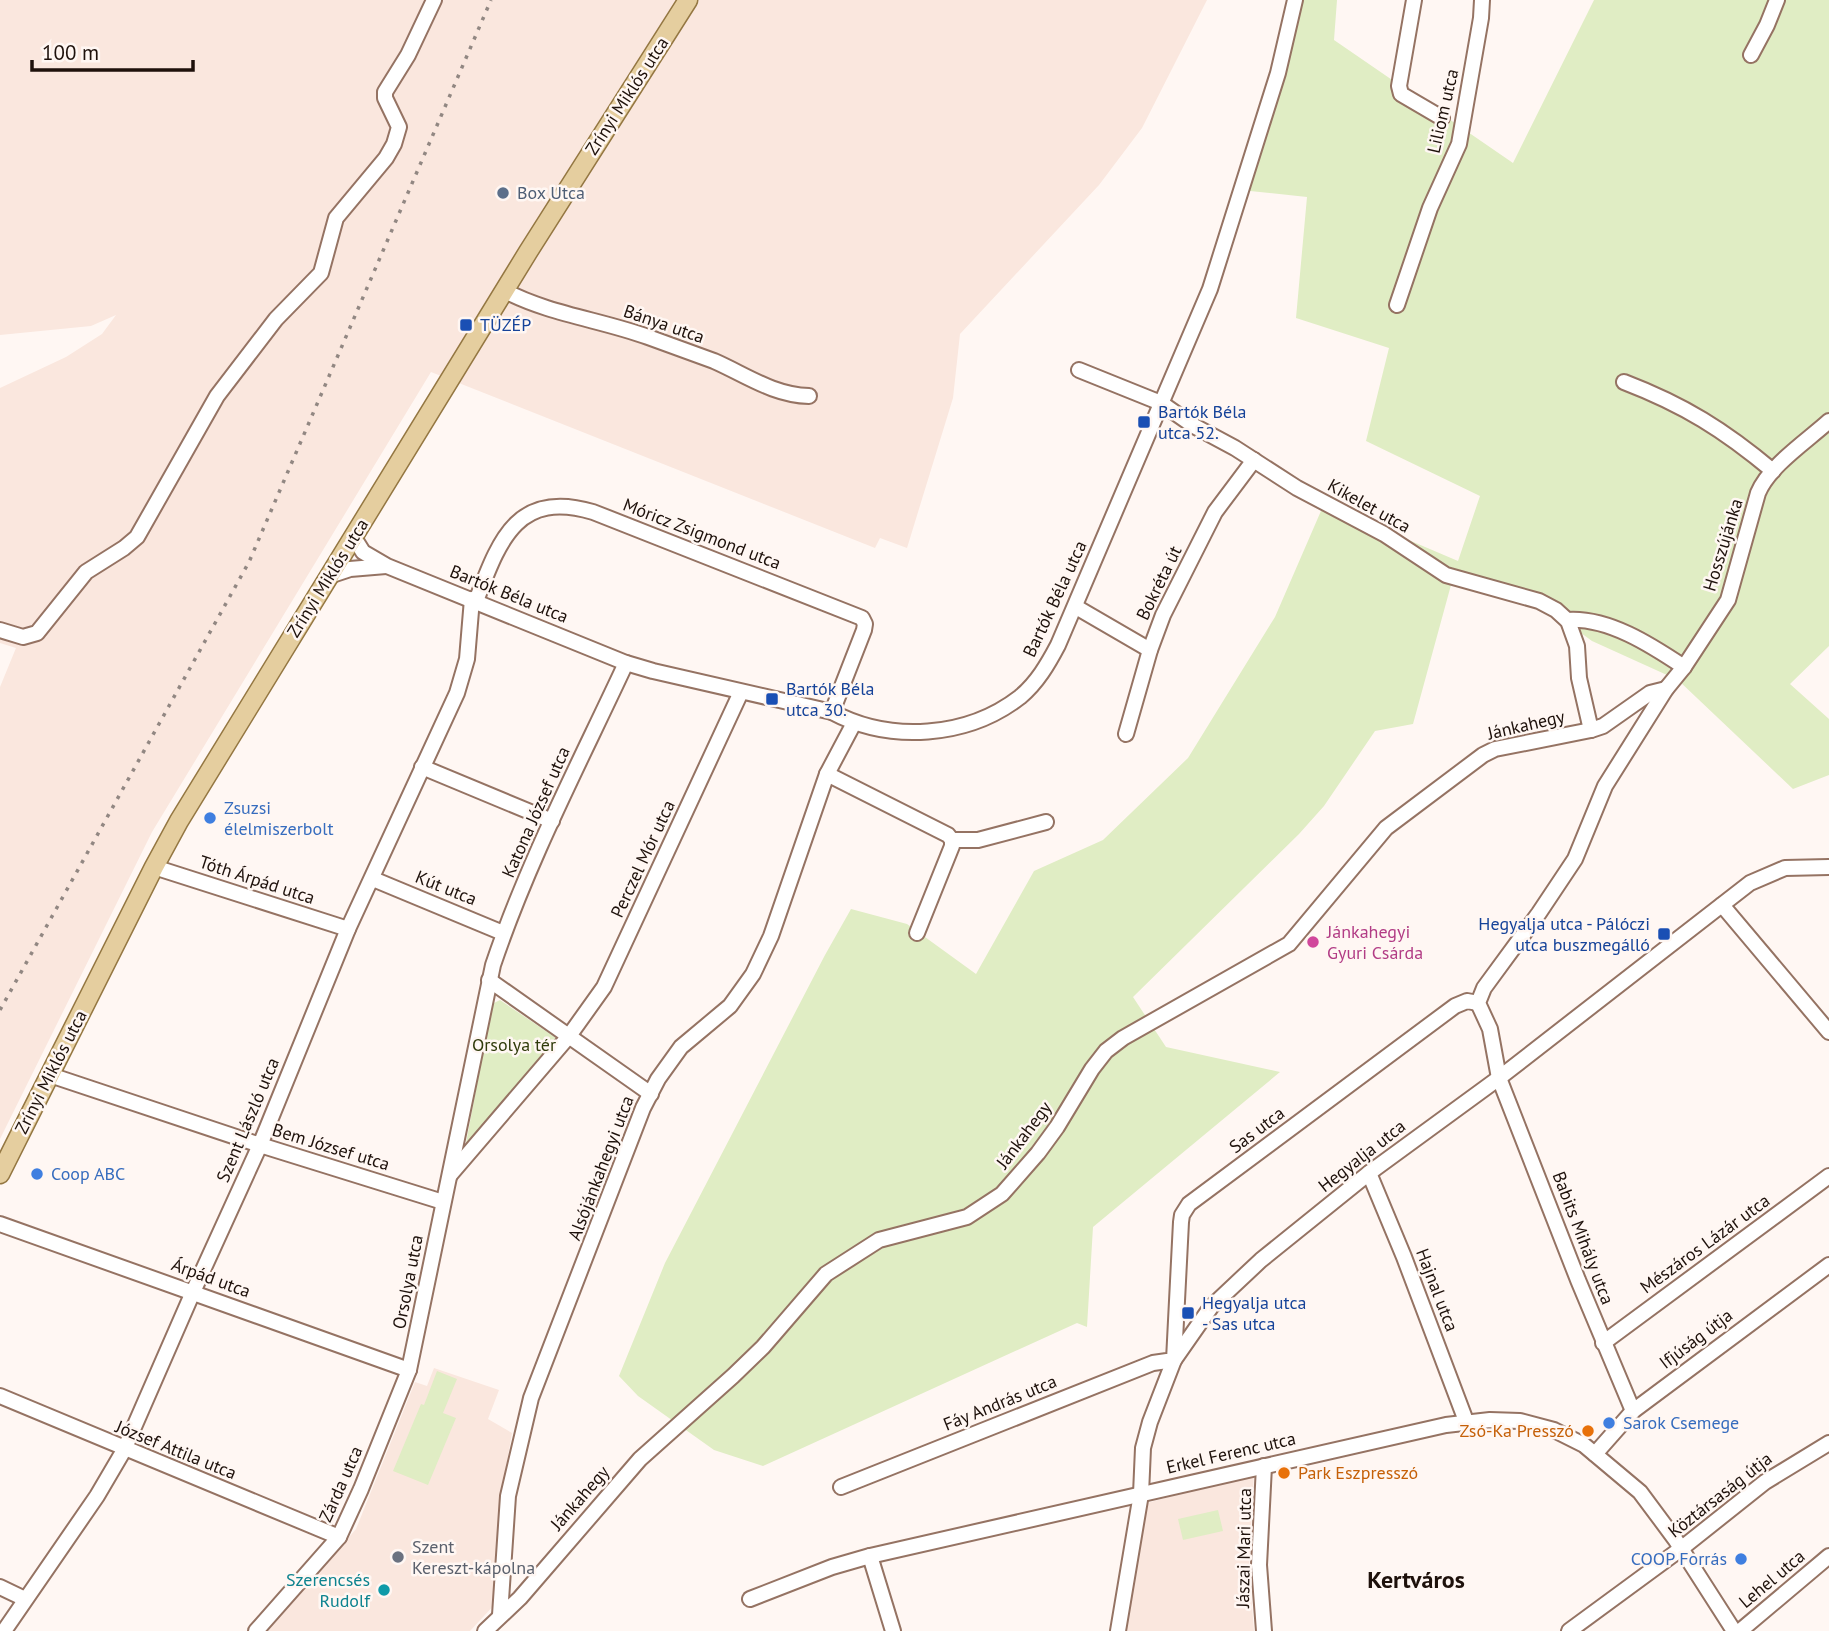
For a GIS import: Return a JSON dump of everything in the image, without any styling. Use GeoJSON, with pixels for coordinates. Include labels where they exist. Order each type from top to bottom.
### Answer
{"type":"FeatureCollection","features":[{"type":"Feature","properties":{"kind":"main road","name":"Zrínyi Miklós utca"},"geometry":{"type":"LineString","coordinates":[[0,1174],[153,867],[179,821],[505,291],[688,0]]}},
{"type":"Feature","properties":{"kind":"street"},"geometry":{"type":"LineString","coordinates":[[0,630],[23,637],[37,633],[86,572],[137,537],[227,381],[276,319],[321,273],[336,218],[386,158],[398,137],[399,127],[385,98],[386,92],[408,55],[434,0]]}},
{"type":"Feature","properties":{"kind":"street","name":"Bartók Béla utca"},"geometry":{"type":"LineString","coordinates":[[387,566],[626,663],[832,712],[854,723],[886,731],[912,733],[950,728],[991,714],[1020,696],[1036,680],[1058,645],[1076,607],[1210,289],[1278,73],[1295,0]]}},
{"type":"Feature","properties":{"kind":"street"},"geometry":{"type":"LineString","coordinates":[[1414,0],[1399,86],[1401,94],[1442,118]]}},
{"type":"Feature","properties":{"kind":"street","name":"Liliom utca"},"geometry":{"type":"LineString","coordinates":[[1397,305],[1430,208],[1459,144],[1482,0]]}},
{"type":"Feature","properties":{"kind":"street"},"geometry":{"type":"LineString","coordinates":[[1751,55],[1777,0]]}},
{"type":"Feature","properties":{"kind":"street","name":"Bánya utca"},"geometry":{"type":"LineString","coordinates":[[505,291],[554,310],[645,336],[715,362],[775,391],[809,396]]}},
{"type":"Feature","properties":{"kind":"street","name":"Kikelet utca"},"geometry":{"type":"LineString","coordinates":[[1079,370],[1161,403],[1297,488],[1384,534],[1446,575],[1539,601],[1567,620],[1589,621],[1612,628],[1638,639],[1684,667]]}},
{"type":"Feature","properties":{"kind":"street"},"geometry":{"type":"LineString","coordinates":[[1625,383],[1663,397],[1698,415],[1736,439],[1773,471]]}},
{"type":"Feature","properties":{"kind":"street","name":"Hosszújánka"},"geometry":{"type":"LineString","coordinates":[[1591,730],[1603,726],[1650,693],[1667,688],[1684,667],[1728,600],[1758,493],[1773,471],[1829,421]]}},
{"type":"Feature","properties":{"kind":"street","name":"Bokréta út"},"geometry":{"type":"LineString","coordinates":[[1126,734],[1150,650],[1167,608],[1215,512],[1254,460]]}},
{"type":"Feature","properties":{"kind":"street","name":"Móricz Zsigmond utca"},"geometry":{"type":"LineString","coordinates":[[474,600],[501,543],[523,519],[534,511],[550,506],[570,506],[593,512],[862,618],[864,630],[832,712]]}},
{"type":"Feature","properties":{"kind":"street"},"geometry":{"type":"LineString","coordinates":[[353,537],[363,552],[387,566]]}},
{"type":"Feature","properties":{"kind":"street"},"geometry":{"type":"LineString","coordinates":[[329,576],[349,569],[387,566]]}},
{"type":"Feature","properties":{"kind":"street","name":"Szent László utca"},"geometry":{"type":"LineString","coordinates":[[4,1631],[97,1496],[124,1450],[192,1292],[260,1145],[348,929],[457,693],[465,668],[474,600]]}},
{"type":"Feature","properties":{"kind":"street"},"geometry":{"type":"LineString","coordinates":[[1076,607],[1150,650]]}},
{"type":"Feature","properties":{"kind":"street"},"geometry":{"type":"LineString","coordinates":[[1567,620],[1577,646],[1579,678],[1591,730]]}},
{"type":"Feature","properties":{"kind":"street","name":"Katona József utca"},"geometry":{"type":"LineString","coordinates":[[489,980],[503,933],[626,663]]}},
{"type":"Feature","properties":{"kind":"street"},"geometry":{"type":"LineString","coordinates":[[1499,1078],[1490,1029],[1478,1003],[1484,988],[1575,859],[1605,786],[1667,688]]}},
{"type":"Feature","properties":{"kind":"street","name":"Perczel Mór utca"},"geometry":{"type":"LineString","coordinates":[[569,1036],[596,1000],[612,972],[741,692]]}},
{"type":"Feature","properties":{"kind":"street","name":"Alsójánkahegyi utca"},"geometry":{"type":"LineString","coordinates":[[506,1611],[508,1496],[531,1398],[643,1108],[681,1047],[730,1006],[753,974],[771,936],[827,775],[854,723]]}},
{"type":"Feature","properties":{"kind":"street","name":"Jánkahegy"},"geometry":{"type":"LineString","coordinates":[[485,1631],[506,1611],[640,1459],[733,1376],[826,1274],[879,1240],[967,1217],[1002,1194],[1051,1136],[1106,1051],[1123,1038],[1289,944],[1386,828],[1483,755],[1495,749],[1591,730]]}},
{"type":"Feature","properties":{"kind":"street"},"geometry":{"type":"LineString","coordinates":[[422,767],[552,821]]}},
{"type":"Feature","properties":{"kind":"street"},"geometry":{"type":"LineString","coordinates":[[827,775],[948,835],[952,840],[952,846],[917,933]]}},
{"type":"Feature","properties":{"kind":"street"},"geometry":{"type":"LineString","coordinates":[[952,840],[978,840],[1046,822]]}},
{"type":"Feature","properties":{"kind":"street","name":"Hegyalja utca"},"geometry":{"type":"LineString","coordinates":[[1118,1631],[1140,1494],[1143,1448],[1174,1360],[1197,1324],[1223,1294],[1369,1173],[1499,1078],[1759,878],[1776,871],[1802,866],[1829,867]]}},
{"type":"Feature","properties":{"kind":"street","name":"Tóth Árpád utca"},"geometry":{"type":"LineString","coordinates":[[153,867],[348,929]]}},
{"type":"Feature","properties":{"kind":"street","name":"Kút utca"},"geometry":{"type":"LineString","coordinates":[[373,879],[503,933]]}},
{"type":"Feature","properties":{"kind":"street"},"geometry":{"type":"LineString","coordinates":[[1722,905],[1829,1032]]}},
{"type":"Feature","properties":{"kind":"street"},"geometry":{"type":"LineString","coordinates":[[443,1202],[489,980],[651,1094]]}},
{"type":"Feature","properties":{"kind":"street","name":"Sas utca"},"geometry":{"type":"LineString","coordinates":[[1174,1360],[1181,1222],[1189,1204],[1455,1006],[1467,1001],[1478,1003]]}},
{"type":"Feature","properties":{"kind":"street"},"geometry":{"type":"LineString","coordinates":[[449,1176],[569,1036]]}},
{"type":"Feature","properties":{"kind":"street","name":"Bem József utca"},"geometry":{"type":"LineString","coordinates":[[50,1075],[443,1202]]}},
{"type":"Feature","properties":{"kind":"street","name":"Babits Mihály utca"},"geometry":{"type":"LineString","coordinates":[[1499,1078],[1633,1411]]}},
{"type":"Feature","properties":{"kind":"street","name":"Hajnal utca"},"geometry":{"type":"LineString","coordinates":[[1369,1173],[1466,1421]]}},
{"type":"Feature","properties":{"kind":"street","name":"Mészáros Lázár utca"},"geometry":{"type":"LineString","coordinates":[[1603,1342],[1829,1176]]}},
{"type":"Feature","properties":{"kind":"street","name":"Orsolya utca"},"geometry":{"type":"LineString","coordinates":[[409,1370],[443,1202]]}},
{"type":"Feature","properties":{"kind":"street","name":"Árpád utca"},"geometry":{"type":"LineString","coordinates":[[0,1224],[409,1370]]}},
{"type":"Feature","properties":{"kind":"street","name":"Ifjúság útja"},"geometry":{"type":"LineString","coordinates":[[1595,1454],[1633,1411],[1829,1265]]}},
{"type":"Feature","properties":{"kind":"street","name":"Fáy András utca"},"geometry":{"type":"LineString","coordinates":[[841,1487],[1153,1363],[1174,1360]]}},
{"type":"Feature","properties":{"kind":"street","name":"Zárda utca"},"geometry":{"type":"LineString","coordinates":[[256,1631],[339,1537],[409,1370]]}},
{"type":"Feature","properties":{"kind":"street","name":"József Attila utca"},"geometry":{"type":"LineString","coordinates":[[0,1396],[124,1450],[339,1537]]}},
{"type":"Feature","properties":{"kind":"street","name":"Erkel Ferenc utca"},"geometry":{"type":"LineString","coordinates":[[750,1599],[832,1567],[870,1556],[1466,1421],[1503,1420],[1531,1423],[1566,1435],[1595,1454],[1637,1489],[1682,1548],[1734,1631]]}},
{"type":"Feature","properties":{"kind":"street","name":"Köztársaság útja"},"geometry":{"type":"LineString","coordinates":[[1569,1631],[1682,1548],[1765,1482],[1829,1443]]}},
{"type":"Feature","properties":{"kind":"street","name":"Jászai Mari utca"},"geometry":{"type":"LineString","coordinates":[[1264,1465],[1259,1565],[1264,1631]]}},
{"type":"Feature","properties":{"kind":"street"},"geometry":{"type":"LineString","coordinates":[[870,1556],[893,1631]]}},
{"type":"Feature","properties":{"kind":"street","name":"Lehel utca"},"geometry":{"type":"LineString","coordinates":[[1740,1631],[1829,1556]]}},
{"type":"Feature","properties":{"kind":"street"},"geometry":{"type":"LineString","coordinates":[[0,1587],[25,1599]]}},
{"type":"Feature","properties":{"kind":"shaded area"},"geometry":{"type":"Polygon","coordinates":[[[0,0],[1207,0],[1142,128],[1099,185],[960,334],[953,398],[907,548],[880,538],[875,548],[431,372],[152,832],[0,1139],[0,687],[16,648],[0,643],[0,388],[66,357],[102,334],[116,315],[91,326],[0,335],[0,0]]]}},
{"type":"Feature","properties":{"kind":"shaded area"},"geometry":{"type":"Polygon","coordinates":[[[434,1368],[499,1390],[488,1419],[512,1433],[499,1508],[497,1602],[470,1631],[268,1631],[356,1529],[415,1382],[427,1386],[434,1368]]]}},
{"type":"Feature","properties":{"kind":"shaded area"},"geometry":{"type":"Polygon","coordinates":[[[1254,1474],[1249,1567],[1254,1631],[1123,1631],[1147,1503],[1254,1474]]]}},
{"type":"Feature","properties":{"kind":"green space"},"geometry":{"type":"Polygon","coordinates":[[[1291,0],[1337,0],[1334,40],[1513,163],[1594,0],[1829,0],[1829,646],[1790,684],[1829,719],[1829,775],[1793,789],[1678,680],[1592,641],[1541,604],[1454,574],[1413,724],[1375,731],[1324,806],[1299,834],[1133,997],[1166,1047],[1280,1072],[1093,1227],[1087,1327],[1077,1323],[763,1466],[714,1450],[638,1396],[619,1376],[665,1263],[851,909],[907,924],[976,974],[1034,871],[1103,840],[1188,758],[1275,617],[1324,504],[1458,561],[1480,496],[1366,441],[1389,348],[1296,318],[1307,197],[1250,191],[1291,0]]]}},
{"type":"Feature","properties":{"kind":"green space","name":"Orsolya tér"},"geometry":{"type":"Polygon","coordinates":[[[500,1000],[556,1038],[469,1148],[466,1143],[492,1004],[500,1000]]]}},
{"type":"Feature","properties":{"kind":"green space"},"geometry":{"type":"Polygon","coordinates":[[[437,1371],[457,1379],[443,1413],[456,1418],[428,1485],[393,1471],[437,1371]]]}},
{"type":"Feature","properties":{"kind":"green space"},"geometry":{"type":"Polygon","coordinates":[[[1218,1510],[1223,1531],[1183,1540],[1178,1519],[1218,1510]]]}},
{"type":"Feature","properties":{"kind":"railway"},"geometry":{"type":"LineString","coordinates":[[0,1010],[249,562],[491,0]]}},
{"type":"Feature","properties":{"kind":"place","name":"Box Utca"},"geometry":{"type":"Point","coordinates":[503,193]}},
{"type":"Feature","properties":{"kind":"place","name":"TÜZÉP"},"geometry":{"type":"Point","coordinates":[466,325]}},
{"type":"Feature","properties":{"kind":"place","name":"Bartók Béla utca 52."},"geometry":{"type":"Point","coordinates":[1144,422]}},
{"type":"Feature","properties":{"kind":"place","name":"Bartók Béla utca 30."},"geometry":{"type":"Point","coordinates":[772,699]}},
{"type":"Feature","properties":{"kind":"place","name":"Zsuzsi élelmiszerbolt"},"geometry":{"type":"Point","coordinates":[210,818]}},
{"type":"Feature","properties":{"kind":"place","name":"Hegyalja utca - Pálóczi utca buszmegálló"},"geometry":{"type":"Point","coordinates":[1664,934]}},
{"type":"Feature","properties":{"kind":"place","name":"Jánkahegyi Gyuri Csárda"},"geometry":{"type":"Point","coordinates":[1313,942]}},
{"type":"Feature","properties":{"kind":"place","name":"Coop ABC"},"geometry":{"type":"Point","coordinates":[37,1174]}},
{"type":"Feature","properties":{"kind":"place","name":"Hegyalja utca - Sas utca"},"geometry":{"type":"Point","coordinates":[1188,1313]}},
{"type":"Feature","properties":{"kind":"place","name":"Sarok Csemege"},"geometry":{"type":"Point","coordinates":[1609,1423]}},
{"type":"Feature","properties":{"kind":"place","name":"Zsó-Ka Presszó"},"geometry":{"type":"Point","coordinates":[1588,1431]}},
{"type":"Feature","properties":{"kind":"place","name":"Park Eszpresszó"},"geometry":{"type":"Point","coordinates":[1284,1473]}},
{"type":"Feature","properties":{"kind":"place","name":"Szent Kereszt-kápolna"},"geometry":{"type":"Point","coordinates":[398,1557]}},
{"type":"Feature","properties":{"kind":"place","name":"COOP Forrás"},"geometry":{"type":"Point","coordinates":[1741,1559]}},
{"type":"Feature","properties":{"kind":"place","name":"Szerencsés Rudolf"},"geometry":{"type":"Point","coordinates":[384,1590]}},
{"type":"Feature","properties":{"kind":"district","name":"Kertváros"},"geometry":{"type":"Point","coordinates":[1416,1580]}}]}
